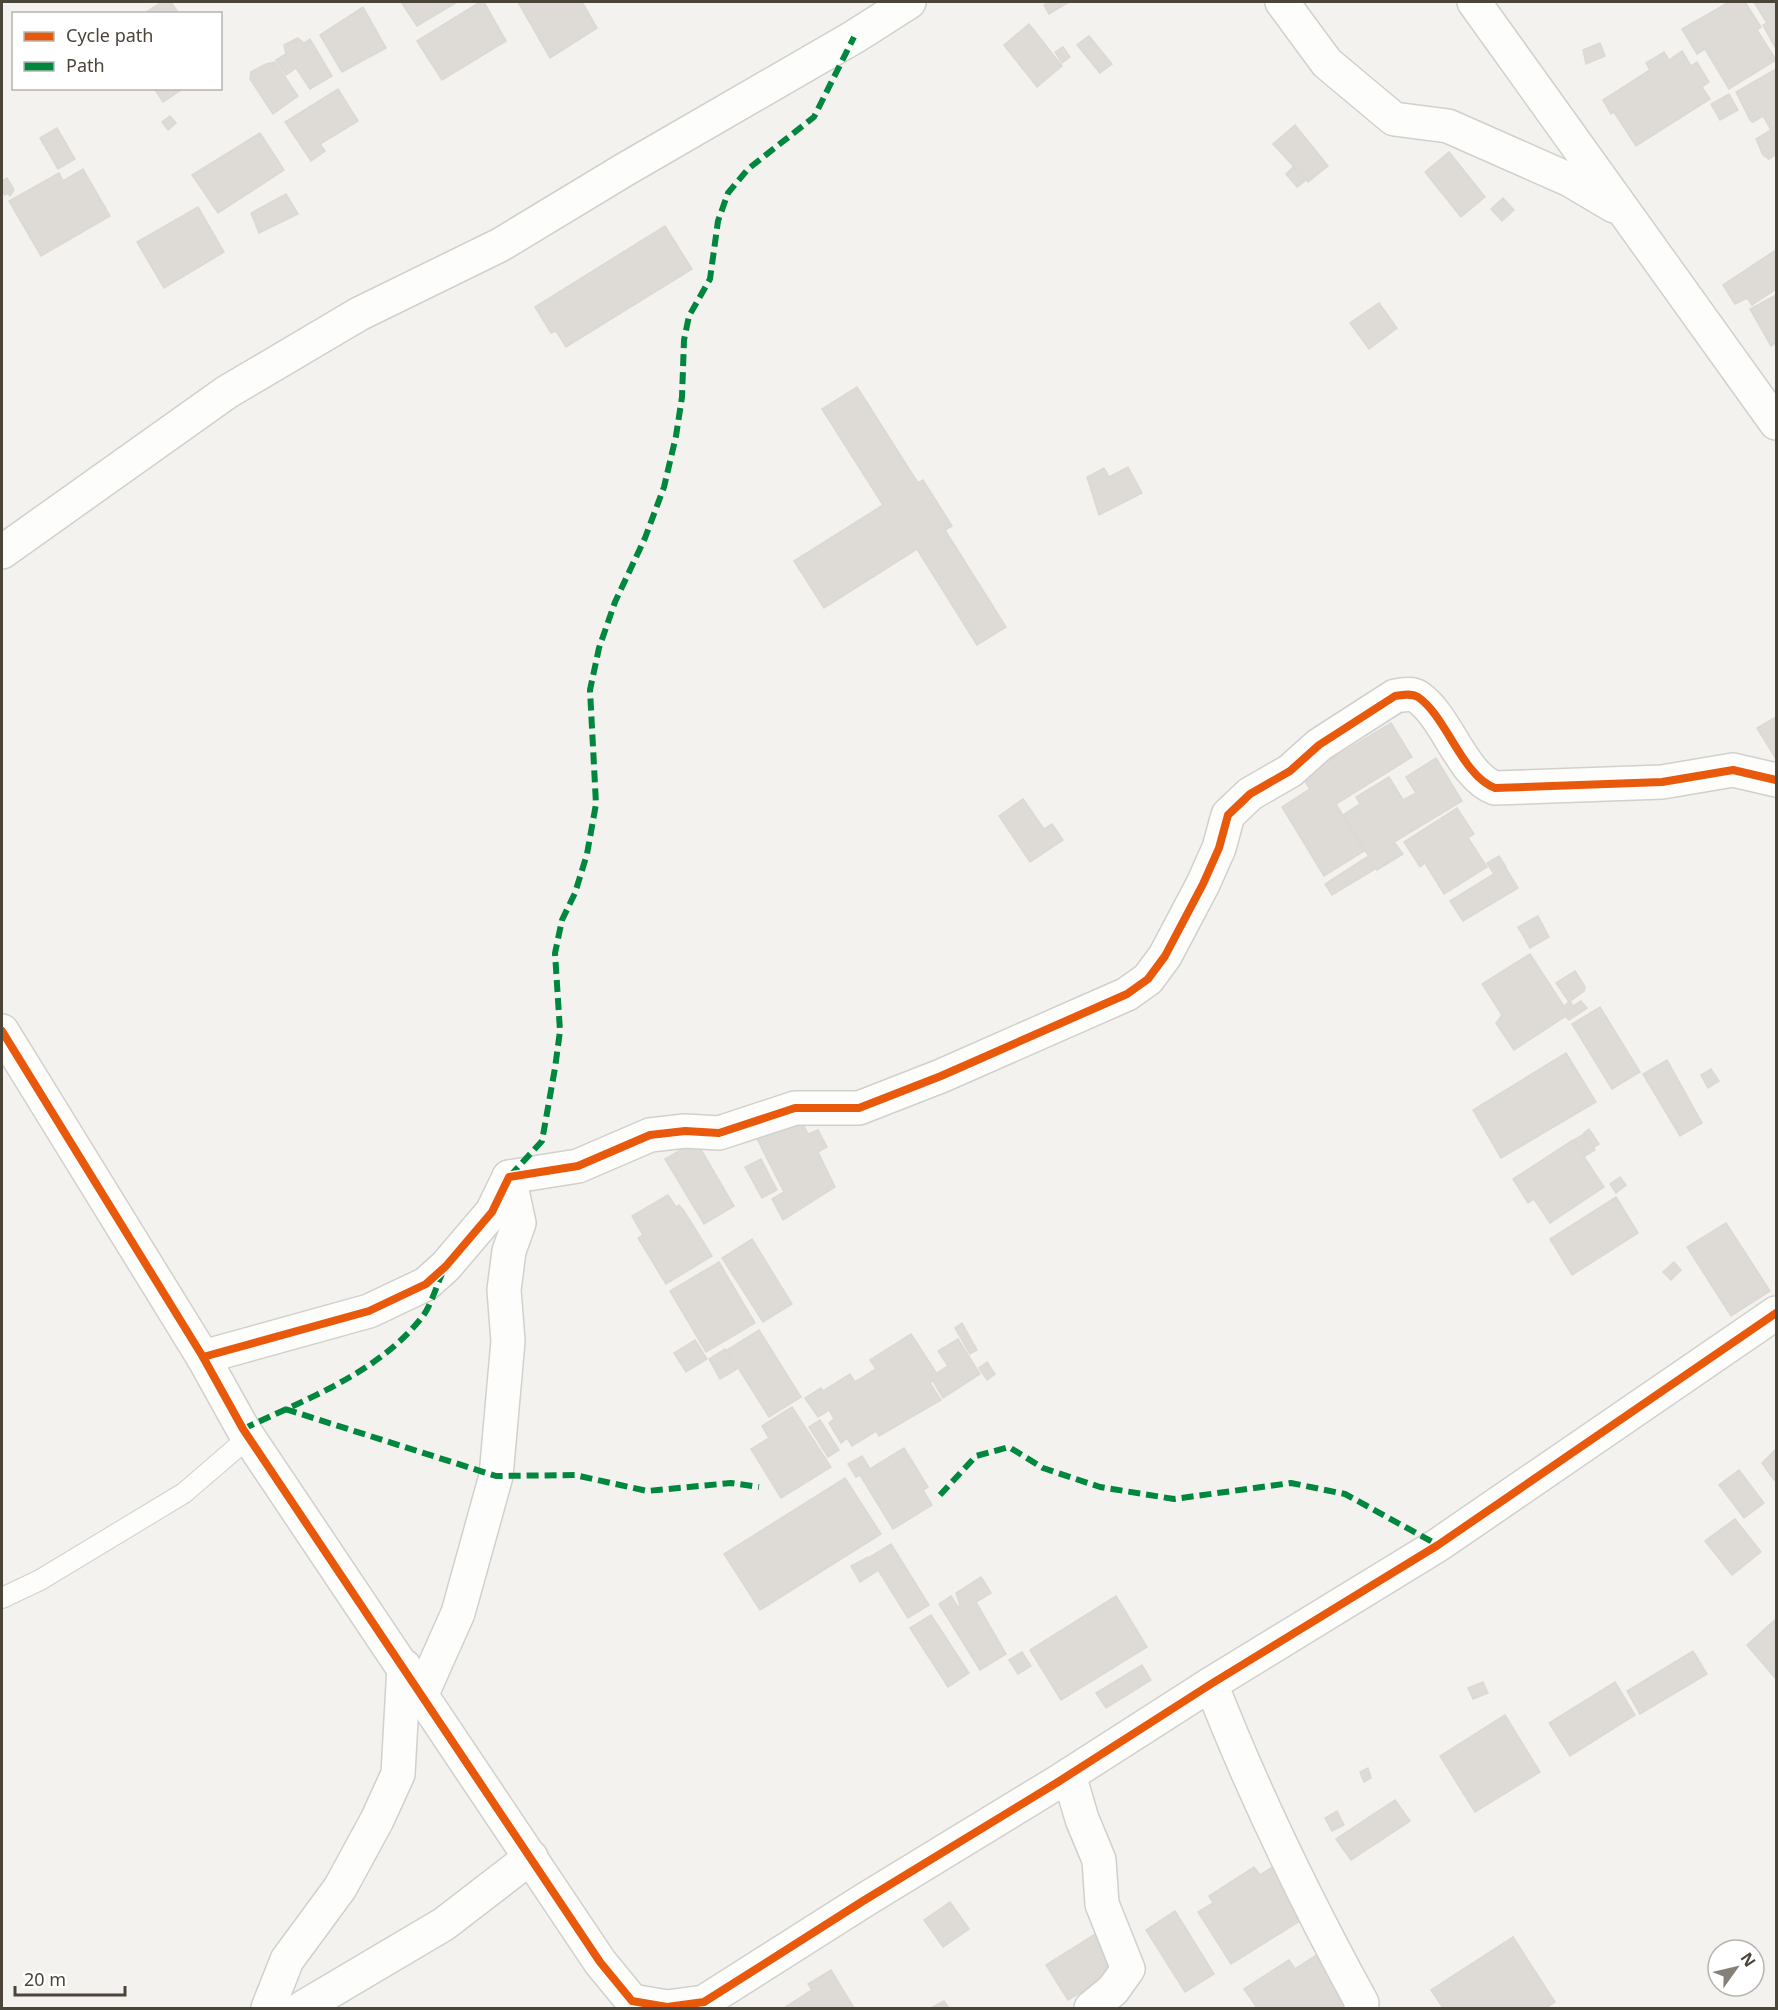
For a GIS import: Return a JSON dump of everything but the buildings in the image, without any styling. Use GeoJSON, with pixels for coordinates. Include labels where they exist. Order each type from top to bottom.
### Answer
{"type":"FeatureCollection","features":[{"type":"Feature","properties":{"kind":"street"},"geometry":{"type":"LineString","coordinates":[[2,552],[227,392],[359,314],[500,245],[854,37],[909,2]]}},
{"type":"Feature","properties":{"kind":"street"},"geometry":{"type":"LineString","coordinates":[[1282,2],[1328,63],[1394,118],[1448,126],[1570,180],[1626,213]]}},
{"type":"Feature","properties":{"kind":"street"},"geometry":{"type":"LineString","coordinates":[[1474,2],[1776,423]]}},
{"type":"Feature","properties":{"kind":"street"},"geometry":{"type":"LineString","coordinates":[[509,1177],[578,1166],[650,1135],[686,1131],[719,1133],[795,1108],[859,1108],[942,1076],[1127,994],[1148,979],[1165,956],[1203,884],[1219,848],[1228,815],[1250,794],[1290,771],[1318,745],[1395,696],[1408,694],[1417,697],[1430,709],[1476,772],[1488,785],[1495,788],[1662,782],[1733,770],[1776,780]]}},
{"type":"Feature","properties":{"kind":"street"},"geometry":{"type":"LineString","coordinates":[[2,1032],[203,1357],[249,1437],[600,1962],[634,2005],[667,2007],[704,2002],[1211,1684],[1438,1545],[1776,1313]]}},
{"type":"Feature","properties":{"kind":"street"},"geometry":{"type":"LineString","coordinates":[[203,1357],[369,1311],[426,1284],[446,1266],[492,1212],[509,1177]]}},
{"type":"Feature","properties":{"kind":"street"},"geometry":{"type":"LineString","coordinates":[[421,1696],[458,1613],[496,1476],[508,1341],[504,1290],[509,1251],[519,1223],[509,1177]]}},
{"type":"Feature","properties":{"kind":"street"},"geometry":{"type":"LineString","coordinates":[[268,2008],[287,1960],[340,1888],[377,1820],[398,1774],[404,1666]]}},
{"type":"Feature","properties":{"kind":"street"},"geometry":{"type":"LineString","coordinates":[[1211,1684],[1246,1773],[1285,1858],[1362,2003],[1361,2008]]}},
{"type":"Feature","properties":{"kind":"street"},"geometry":{"type":"LineString","coordinates":[[1069,1775],[1082,1819],[1098,1860],[1102,1904],[1128,1969],[1113,1990],[1091,2008]]}},
{"type":"Feature","properties":{"kind":"street"},"geometry":{"type":"LineString","coordinates":[[302,2008],[444,1924],[531,1857]]}},
{"type":"Feature","properties":{"kind":"lane"},"geometry":{"type":"LineString","coordinates":[[2,1598],[40,1580],[184,1493],[249,1437]]}},
{"type":"Feature","properties":{"kind":"marked path"},"geometry":{"type":"LineString","coordinates":[[510,1176],[542,1141],[560,1031],[555,953],[562,920],[575,893],[587,854],[596,804],[590,690],[599,648],[615,602],[645,538],[664,487],[682,397],[684,340],[689,316],[710,279],[718,221],[728,193],[748,169],[814,117],[854,37]]}},
{"type":"Feature","properties":{"kind":"marked path"},"geometry":{"type":"LineString","coordinates":[[243,1429],[340,1383],[385,1353],[423,1316],[442,1274]]}},
{"type":"Feature","properties":{"kind":"marked path"},"geometry":{"type":"LineString","coordinates":[[285,1409],[496,1476],[575,1475],[647,1491],[731,1483],[759,1487]]}},
{"type":"Feature","properties":{"kind":"marked path"},"geometry":{"type":"LineString","coordinates":[[940,1495],[976,1456],[1009,1447],[1043,1468],[1100,1487],[1174,1499],[1291,1483],[1345,1494],[1438,1545]]}},
{"type":"Feature","properties":{"kind":"cycle path"},"geometry":{"type":"LineString","coordinates":[[203,1357],[369,1311],[426,1284],[446,1266],[492,1212],[509,1177],[578,1166],[650,1135],[685,1131],[719,1133],[795,1108],[859,1108],[941,1076],[1127,994],[1148,979],[1165,956],[1203,884],[1219,848],[1228,815],[1250,794],[1290,771],[1319,745],[1395,696],[1415,696],[1428,706],[1473,772],[1495,788],[1662,782],[1733,770],[1776,780]]}},
{"type":"Feature","properties":{"kind":"cycle path"},"geometry":{"type":"LineString","coordinates":[[2,1031],[203,1357],[243,1429],[600,1962],[632,2001],[667,2007],[704,2002],[1211,1684],[1438,1545],[1776,1313]]}}]}
